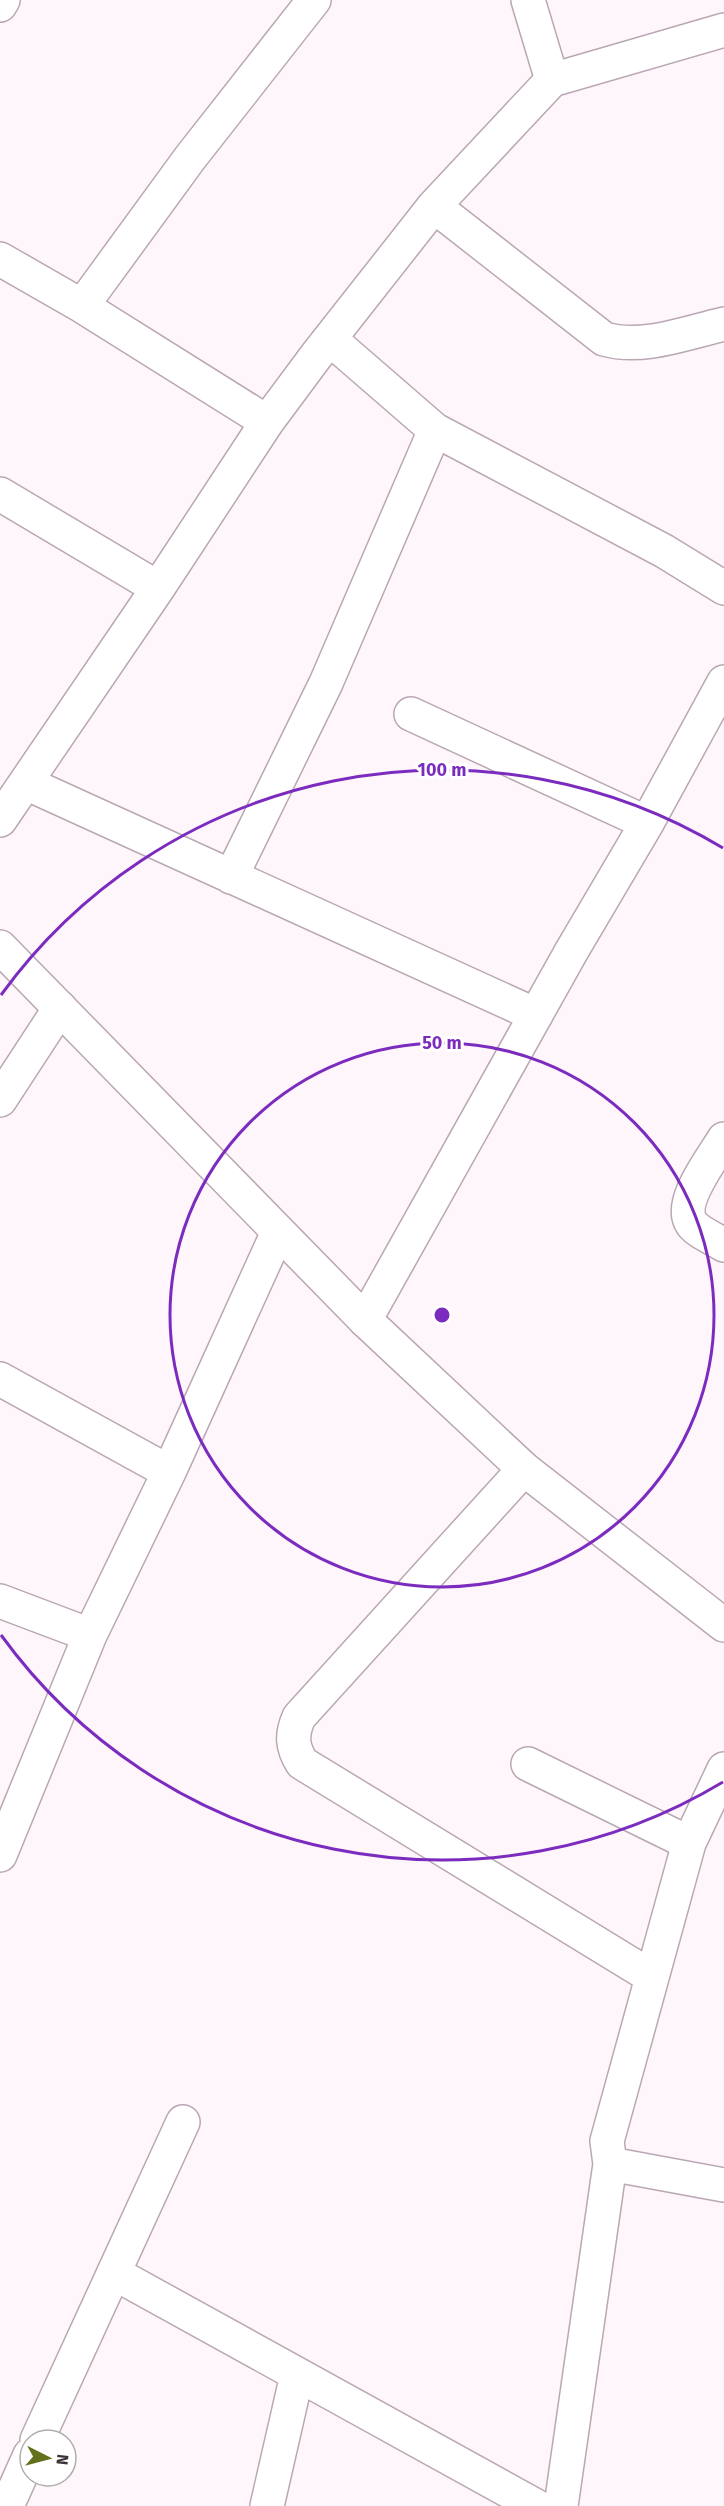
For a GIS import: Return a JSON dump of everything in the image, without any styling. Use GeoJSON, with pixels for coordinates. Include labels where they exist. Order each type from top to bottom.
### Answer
{"type":"FeatureCollection","features":[{"type":"Feature","properties":{"kind":"street"},"geometry":{"type":"LineString","coordinates":[[0,5],[3,0]]}},
{"type":"Feature","properties":{"kind":"street"},"geometry":{"type":"LineString","coordinates":[[82,306],[190,158],[314,0]]}},
{"type":"Feature","properties":{"kind":"street"},"geometry":{"type":"LineString","coordinates":[[528,0],[552,80]]}},
{"type":"Feature","properties":{"kind":"street"},"geometry":{"type":"LineString","coordinates":[[0,820],[158,588],[267,422],[434,206],[552,80],[724,30]]}},
{"type":"Feature","properties":{"kind":"street"},"geometry":{"type":"LineString","coordinates":[[434,206],[604,339],[621,344],[639,344],[724,324]]}},
{"type":"Feature","properties":{"kind":"street"},"geometry":{"type":"LineString","coordinates":[[0,259],[82,306],[267,422]]}},
{"type":"Feature","properties":{"kind":"street"},"geometry":{"type":"LineString","coordinates":[[330,339],[435,430],[664,551],[724,588]]}},
{"type":"Feature","properties":{"kind":"street"},"geometry":{"type":"LineString","coordinates":[[231,877],[326,683],[435,430]]}},
{"type":"Feature","properties":{"kind":"street"},"geometry":{"type":"LineString","coordinates":[[0,494],[158,588]]}},
{"type":"Feature","properties":{"kind":"street"},"geometry":{"type":"LineString","coordinates":[[365,1320],[536,1015],[647,824],[724,682]]}},
{"type":"Feature","properties":{"kind":"street"},"geometry":{"type":"LineString","coordinates":[[411,714],[647,824]]}},
{"type":"Feature","properties":{"kind":"street"},"geometry":{"type":"LineString","coordinates":[[26,783],[536,1015]]}},
{"type":"Feature","properties":{"kind":"street"},"geometry":{"type":"LineString","coordinates":[[0,947],[365,1320],[524,1469],[724,1625]]}},
{"type":"Feature","properties":{"kind":"street"},"geometry":{"type":"LineString","coordinates":[[0,1100],[60,1008]]}},
{"type":"Feature","properties":{"kind":"street"},"geometry":{"type":"LineString","coordinates":[[724,1139],[689,1198],[687,1214],[693,1226],[724,1245]]}},
{"type":"Feature","properties":{"kind":"street"},"geometry":{"type":"LineString","coordinates":[[1,1852],[90,1635],[169,1472],[278,1232]]}},
{"type":"Feature","properties":{"kind":"street"},"geometry":{"type":"LineString","coordinates":[[0,1379],[169,1472]]}},
{"type":"Feature","properties":{"kind":"street"},"geometry":{"type":"LineString","coordinates":[[524,1469],[299,1718],[294,1730],[293,1748],[302,1763],[652,1977]]}},
{"type":"Feature","properties":{"kind":"street"},"geometry":{"type":"LineString","coordinates":[[0,1601],[90,1635]]}},
{"type":"Feature","properties":{"kind":"street"},"geometry":{"type":"LineString","coordinates":[[528,1764],[689,1843]]}},
{"type":"Feature","properties":{"kind":"street"},"geometry":{"type":"LineString","coordinates":[[561,2506],[610,2164],[607,2141],[689,1843],[724,1769]]}},
{"type":"Feature","properties":{"kind":"street"},"geometry":{"type":"LineString","coordinates":[[43,2428],[183,2122]]}},
{"type":"Feature","properties":{"kind":"street"},"geometry":{"type":"LineString","coordinates":[[610,2164],[724,2185]]}},
{"type":"Feature","properties":{"kind":"street"},"geometry":{"type":"LineString","coordinates":[[114,2273],[536,2506]]}},
{"type":"Feature","properties":{"kind":"street"},"geometry":{"type":"LineString","coordinates":[[267,2506],[297,2374]]}},
{"type":"Feature","properties":{"kind":"street"},"geometry":{"type":"LineString","coordinates":[[7,2506],[18,2482]]}}]}
